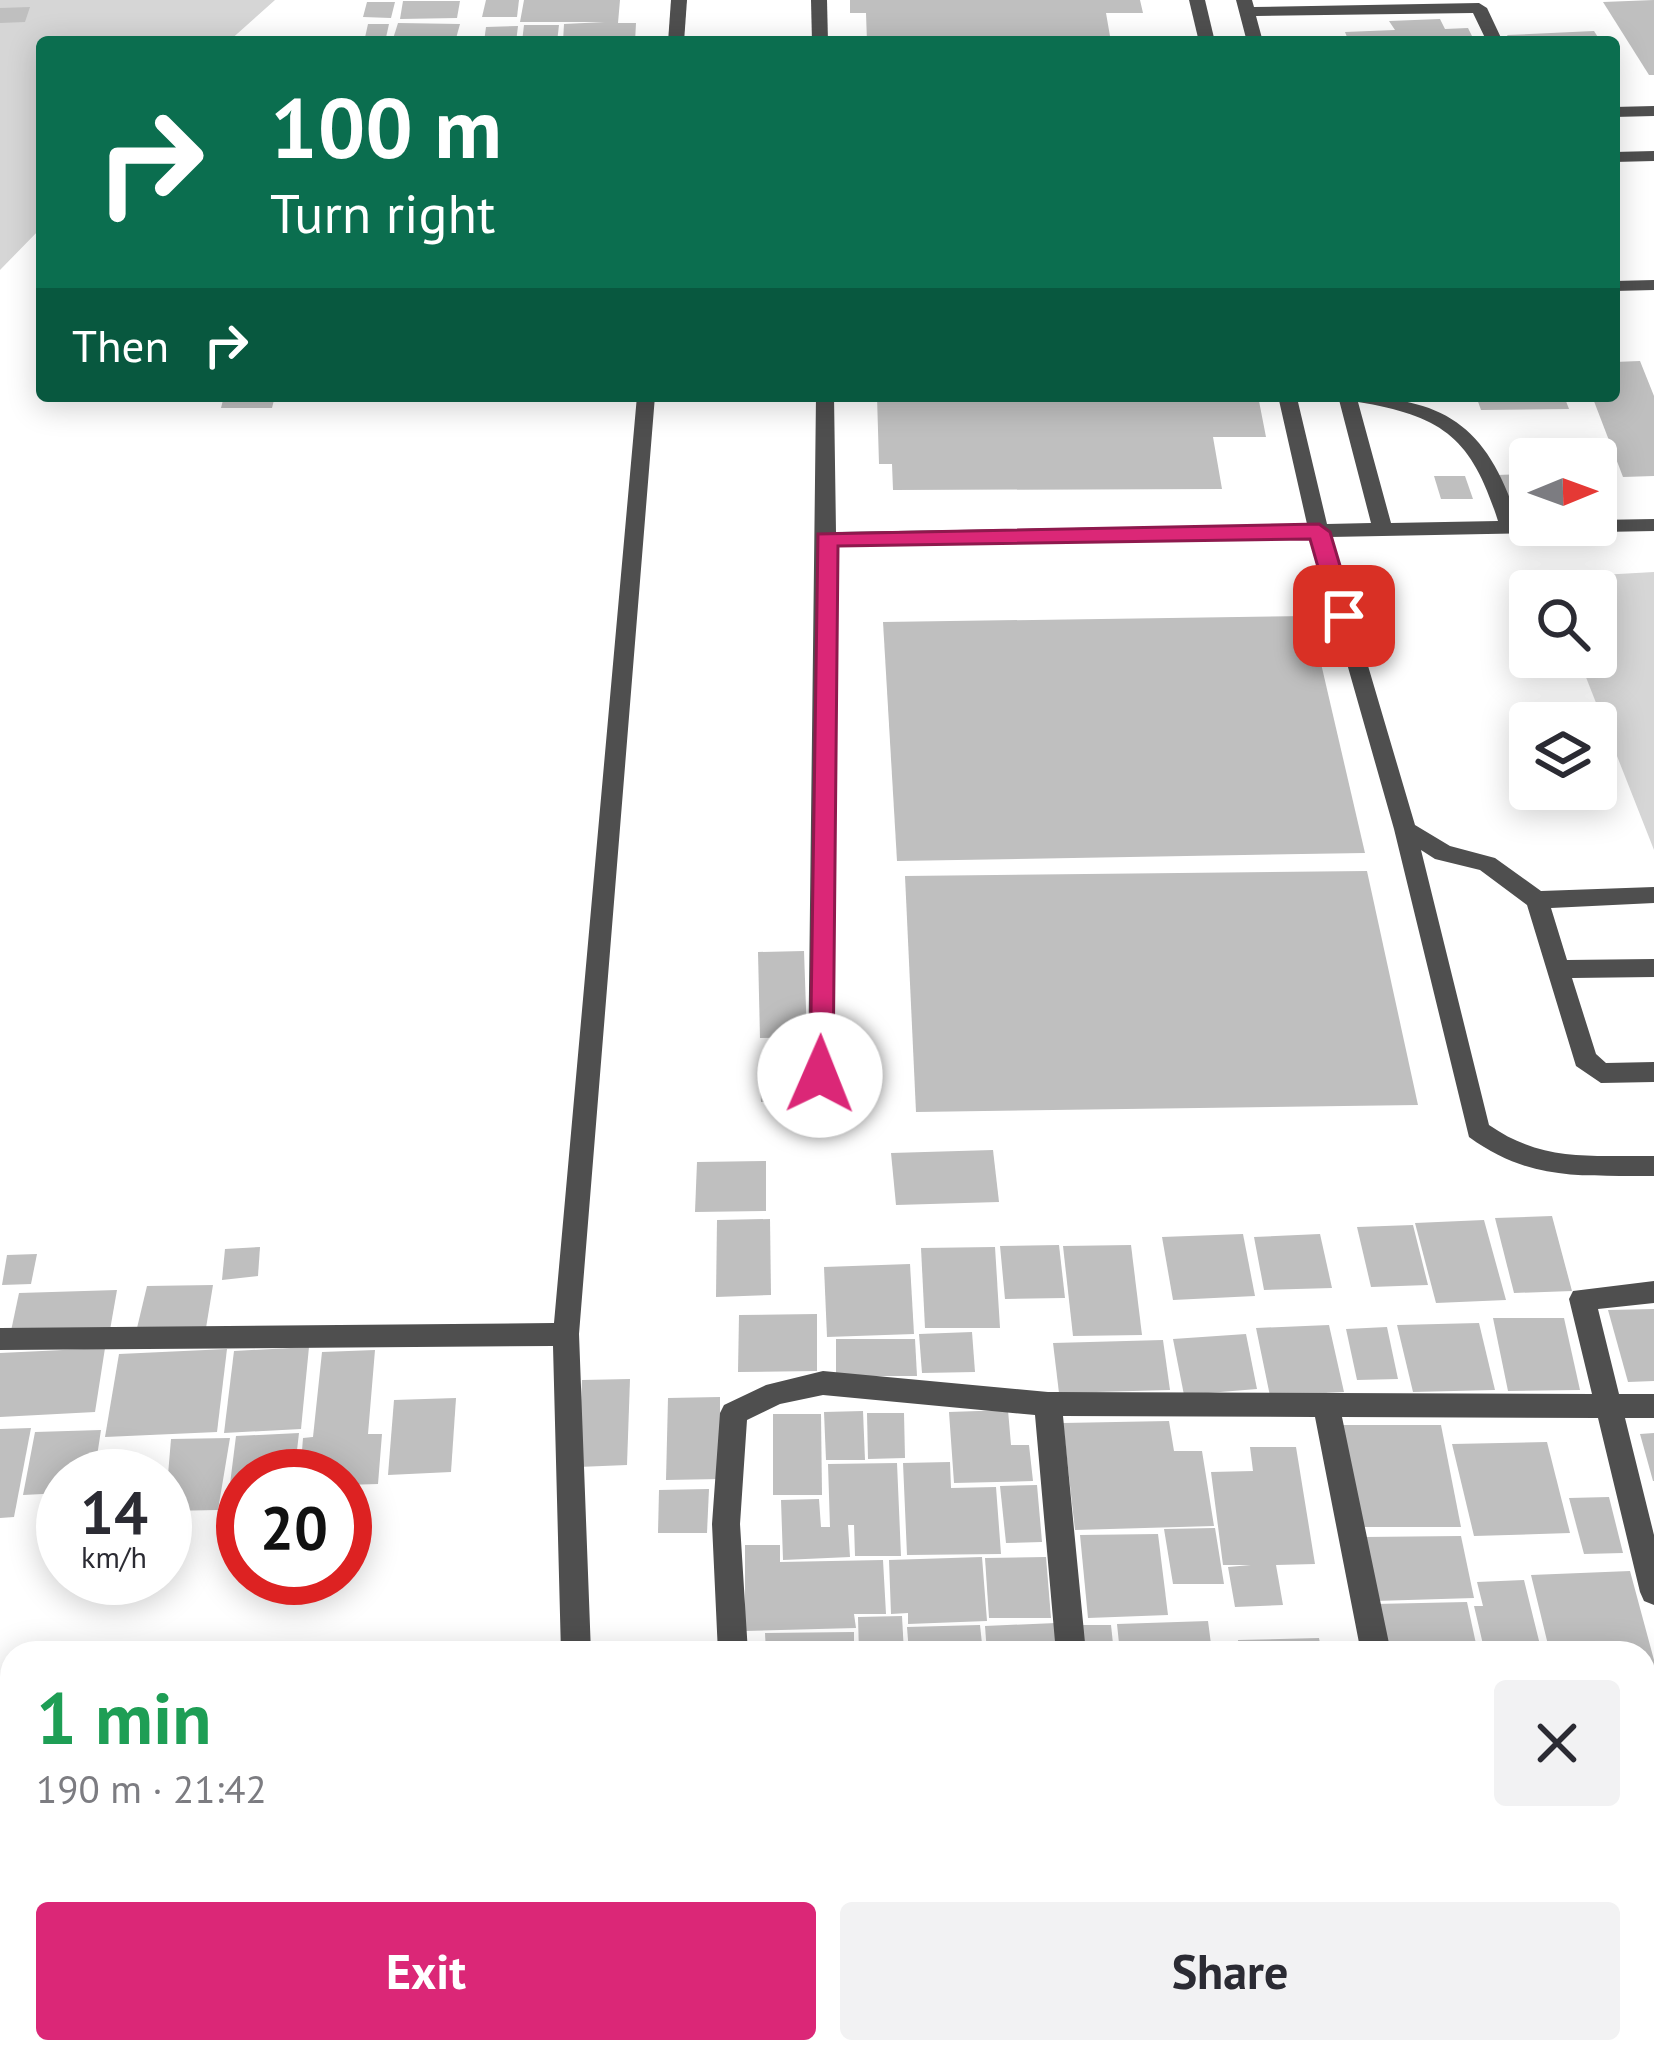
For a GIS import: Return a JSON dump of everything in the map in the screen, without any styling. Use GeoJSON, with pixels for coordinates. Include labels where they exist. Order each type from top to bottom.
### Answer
{"type":"FeatureCollection","features":[{"type":"Feature","properties":{"kind":"street"},"geometry":{"type":"LineString","coordinates":[[676,36],[679,0]]}},
{"type":"Feature","properties":{"kind":"street"},"geometry":{"type":"LineString","coordinates":[[819,0],[820,36]]}},
{"type":"Feature","properties":{"kind":"street"},"geometry":{"type":"LineString","coordinates":[[1197,0],[1206,36]]}},
{"type":"Feature","properties":{"kind":"street"},"geometry":{"type":"LineString","coordinates":[[1254,36],[1246,6],[1479,8],[1492,36]]}},
{"type":"Feature","properties":{"kind":"street"},"geometry":{"type":"LineString","coordinates":[[1620,112],[1654,111]]}},
{"type":"Feature","properties":{"kind":"street"},"geometry":{"type":"LineString","coordinates":[[1620,157],[1654,156]]}},
{"type":"Feature","properties":{"kind":"street"},"geometry":{"type":"LineString","coordinates":[[1620,286],[1654,285]]}},
{"type":"Feature","properties":{"kind":"street"},"geometry":{"type":"LineString","coordinates":[[576,1641],[566,1334],[645,402]]}},
{"type":"Feature","properties":{"kind":"street"},"geometry":{"type":"LineString","coordinates":[[820,1075],[824,402]]}},
{"type":"Feature","properties":{"kind":"street"},"geometry":{"type":"LineString","coordinates":[[1288,402],[1319,532],[1406,829],[1478,1130],[1508,1155],[1545,1165],[1654,1166]]}},
{"type":"Feature","properties":{"kind":"street"},"geometry":{"type":"LineString","coordinates":[[1351,402],[1383,530]]}},
{"type":"Feature","properties":{"kind":"street"},"geometry":{"type":"LineString","coordinates":[[1392,402],[1420,413],[1480,453],[1509,526]]}},
{"type":"Feature","properties":{"kind":"street"},"geometry":{"type":"LineString","coordinates":[[1617,526],[1654,525]]}},
{"type":"Feature","properties":{"kind":"street"},"geometry":{"type":"LineString","coordinates":[[826,539],[1509,528]]}},
{"type":"Feature","properties":{"kind":"street"},"geometry":{"type":"LineString","coordinates":[[1406,829],[1443,853],[1487,864],[1537,900],[1586,1059],[1601,1073],[1654,1072]]}},
{"type":"Feature","properties":{"kind":"street"},"geometry":{"type":"LineString","coordinates":[[1537,900],[1654,895]]}},
{"type":"Feature","properties":{"kind":"street"},"geometry":{"type":"LineString","coordinates":[[1560,969],[1654,968]]}},
{"type":"Feature","properties":{"kind":"street"},"geometry":{"type":"LineString","coordinates":[[1654,1292],[1582,1299],[1654,1592]]}},
{"type":"Feature","properties":{"kind":"street"},"geometry":{"type":"LineString","coordinates":[[0,1340],[566,1334]]}},
{"type":"Feature","properties":{"kind":"street"},"geometry":{"type":"LineString","coordinates":[[733,1641],[726,1524],[734,1413],[776,1393],[823,1383],[1048,1404],[1327,1409],[1654,1406]]}},
{"type":"Feature","properties":{"kind":"street"},"geometry":{"type":"LineString","coordinates":[[1048,1404],[1070,1641]]}},
{"type":"Feature","properties":{"kind":"street"},"geometry":{"type":"LineString","coordinates":[[1327,1409],[1374,1641]]}},
{"type":"Feature","properties":{"kind":"shaded area"},"geometry":{"type":"Polygon","coordinates":[[[0,0],[275,0],[235,36],[36,36],[36,233],[0,270],[0,0]]]}},
{"type":"Feature","properties":{"kind":"shaded area"},"geometry":{"type":"Polygon","coordinates":[[[1654,572],[1654,850],[1617,756],[1617,702],[1596,702],[1586,678],[1617,678],[1617,574],[1654,572]]]}},
{"type":"Feature","properties":{"kind":"building"},"geometry":{"type":"Polygon","coordinates":[[[486,0],[519,0],[517,17],[482,17],[486,0]]]}},
{"type":"Feature","properties":{"kind":"building"},"geometry":{"type":"Polygon","coordinates":[[[524,0],[620,0],[618,23],[636,23],[635,36],[563,36],[564,24],[605,22],[520,22],[524,0]]]}},
{"type":"Feature","properties":{"kind":"building"},"geometry":{"type":"Polygon","coordinates":[[[850,0],[1140,0],[1143,13],[1106,13],[1110,36],[867,36],[866,13],[850,13],[850,0]]]}},
{"type":"Feature","properties":{"kind":"building"},"geometry":{"type":"Polygon","coordinates":[[[1654,0],[1654,75],[1649,75],[1603,2],[1654,0]]]}},
{"type":"Feature","properties":{"kind":"building"},"geometry":{"type":"Polygon","coordinates":[[[403,1],[460,1],[457,18],[400,19],[403,1]]]}},
{"type":"Feature","properties":{"kind":"building"},"geometry":{"type":"Polygon","coordinates":[[[367,2],[395,2],[391,18],[363,17],[367,2]]]}},
{"type":"Feature","properties":{"kind":"building"},"geometry":{"type":"Polygon","coordinates":[[[30,7],[25,22],[0,23],[0,8],[30,7]]]}},
{"type":"Feature","properties":{"kind":"building"},"geometry":{"type":"Polygon","coordinates":[[[1440,19],[1445,29],[1468,28],[1472,36],[1347,36],[1345,32],[1395,30],[1389,21],[1440,19]]]}},
{"type":"Feature","properties":{"kind":"building"},"geometry":{"type":"Polygon","coordinates":[[[398,23],[460,24],[457,36],[394,36],[398,23]]]}},
{"type":"Feature","properties":{"kind":"building"},"geometry":{"type":"Polygon","coordinates":[[[368,24],[389,24],[386,36],[365,36],[368,24]]]}},
{"type":"Feature","properties":{"kind":"building"},"geometry":{"type":"Polygon","coordinates":[[[524,25],[559,25],[558,36],[523,36],[524,25]]]}},
{"type":"Feature","properties":{"kind":"building"},"geometry":{"type":"Polygon","coordinates":[[[518,26],[517,36],[485,36],[486,27],[518,26]]]}},
{"type":"Feature","properties":{"kind":"building"},"geometry":{"type":"Polygon","coordinates":[[[1594,31],[1597,36],[1508,36],[1594,31]]]}},
{"type":"Feature","properties":{"kind":"building"},"geometry":{"type":"Polygon","coordinates":[[[1640,361],[1654,396],[1654,476],[1623,477],[1617,438],[1608,438],[1594,402],[1620,402],[1620,362],[1640,361]]]}},
{"type":"Feature","properties":{"kind":"building"},"geometry":{"type":"Polygon","coordinates":[[[222,402],[274,402],[272,408],[221,408],[222,402]]]}},
{"type":"Feature","properties":{"kind":"building"},"geometry":{"type":"Polygon","coordinates":[[[877,402],[1259,402],[1266,437],[1213,437],[1222,489],[893,490],[892,464],[879,464],[877,402]]]}},
{"type":"Feature","properties":{"kind":"building"},"geometry":{"type":"Polygon","coordinates":[[[1478,402],[1566,402],[1569,409],[1481,410],[1478,402]]]}},
{"type":"Feature","properties":{"kind":"building"},"geometry":{"type":"Polygon","coordinates":[[[1497,475],[1509,475],[1509,498],[1505,498],[1497,475]]]}},
{"type":"Feature","properties":{"kind":"building"},"geometry":{"type":"Polygon","coordinates":[[[1434,476],[1465,476],[1473,499],[1441,499],[1434,476]]]}},
{"type":"Feature","properties":{"kind":"building"},"geometry":{"type":"Polygon","coordinates":[[[1310,616],[1365,853],[897,861],[883,622],[1310,616]]]}},
{"type":"Feature","properties":{"kind":"building"},"geometry":{"type":"Polygon","coordinates":[[[1367,871],[1418,1105],[916,1112],[905,876],[1367,871]]]}},
{"type":"Feature","properties":{"kind":"building"},"geometry":{"type":"Polygon","coordinates":[[[804,951],[807,1037],[760,1038],[758,952],[804,951]]]}},
{"type":"Feature","properties":{"kind":"building"},"geometry":{"type":"Polygon","coordinates":[[[807,1063],[808,1100],[761,1102],[759,1065],[807,1063]]]}},
{"type":"Feature","properties":{"kind":"building"},"geometry":{"type":"Polygon","coordinates":[[[993,1150],[999,1202],[896,1205],[891,1153],[993,1150]]]}},
{"type":"Feature","properties":{"kind":"building"},"geometry":{"type":"Polygon","coordinates":[[[766,1161],[766,1211],[695,1212],[697,1162],[766,1161]]]}},
{"type":"Feature","properties":{"kind":"building"},"geometry":{"type":"Polygon","coordinates":[[[1552,1216],[1572,1291],[1514,1293],[1495,1218],[1552,1216]]]}},
{"type":"Feature","properties":{"kind":"building"},"geometry":{"type":"Polygon","coordinates":[[[770,1219],[771,1295],[716,1297],[717,1220],[770,1219]]]}},
{"type":"Feature","properties":{"kind":"building"},"geometry":{"type":"Polygon","coordinates":[[[1484,1220],[1506,1300],[1436,1303],[1415,1223],[1484,1220]]]}},
{"type":"Feature","properties":{"kind":"building"},"geometry":{"type":"Polygon","coordinates":[[[1413,1225],[1428,1285],[1371,1287],[1357,1227],[1413,1225]]]}},
{"type":"Feature","properties":{"kind":"building"},"geometry":{"type":"Polygon","coordinates":[[[1243,1234],[1255,1296],[1173,1300],[1162,1237],[1243,1234]]]}},
{"type":"Feature","properties":{"kind":"building"},"geometry":{"type":"Polygon","coordinates":[[[1320,1234],[1332,1288],[1264,1290],[1254,1237],[1320,1234]]]}},
{"type":"Feature","properties":{"kind":"building"},"geometry":{"type":"Polygon","coordinates":[[[1059,1245],[1065,1298],[1005,1299],[1000,1246],[1059,1245]]]}},
{"type":"Feature","properties":{"kind":"building"},"geometry":{"type":"Polygon","coordinates":[[[1131,1245],[1142,1335],[1073,1336],[1063,1246],[1131,1245]]]}},
{"type":"Feature","properties":{"kind":"building"},"geometry":{"type":"Polygon","coordinates":[[[260,1247],[258,1276],[222,1280],[225,1249],[260,1247]]]}},
{"type":"Feature","properties":{"kind":"building"},"geometry":{"type":"Polygon","coordinates":[[[995,1247],[1000,1328],[925,1328],[921,1248],[995,1247]]]}},
{"type":"Feature","properties":{"kind":"building"},"geometry":{"type":"Polygon","coordinates":[[[37,1254],[31,1284],[2,1285],[7,1255],[37,1254]]]}},
{"type":"Feature","properties":{"kind":"building"},"geometry":{"type":"Polygon","coordinates":[[[910,1264],[914,1334],[827,1337],[824,1267],[910,1264]]]}},
{"type":"Feature","properties":{"kind":"building"},"geometry":{"type":"Polygon","coordinates":[[[213,1285],[206,1328],[137,1328],[147,1286],[213,1285]]]}},
{"type":"Feature","properties":{"kind":"building"},"geometry":{"type":"Polygon","coordinates":[[[117,1290],[110,1330],[11,1331],[19,1293],[117,1290]]]}},
{"type":"Feature","properties":{"kind":"building"},"geometry":{"type":"Polygon","coordinates":[[[1654,1309],[1654,1381],[1628,1382],[1608,1310],[1654,1309]]]}},
{"type":"Feature","properties":{"kind":"building"},"geometry":{"type":"Polygon","coordinates":[[[817,1314],[817,1371],[738,1372],[739,1315],[817,1314]]]}},
{"type":"Feature","properties":{"kind":"building"},"geometry":{"type":"Polygon","coordinates":[[[1493,1318],[1564,1318],[1580,1390],[1508,1391],[1493,1318]]]}},
{"type":"Feature","properties":{"kind":"building"},"geometry":{"type":"Polygon","coordinates":[[[1479,1323],[1495,1390],[1413,1392],[1397,1325],[1479,1323]]]}},
{"type":"Feature","properties":{"kind":"building"},"geometry":{"type":"Polygon","coordinates":[[[1329,1325],[1344,1392],[1270,1396],[1256,1328],[1329,1325]]]}},
{"type":"Feature","properties":{"kind":"building"},"geometry":{"type":"Polygon","coordinates":[[[1387,1327],[1398,1379],[1357,1380],[1346,1329],[1387,1327]]]}},
{"type":"Feature","properties":{"kind":"building"},"geometry":{"type":"Polygon","coordinates":[[[972,1332],[975,1372],[922,1373],[919,1334],[972,1332]]]}},
{"type":"Feature","properties":{"kind":"building"},"geometry":{"type":"Polygon","coordinates":[[[1246,1334],[1257,1389],[1184,1395],[1173,1339],[1246,1334]]]}},
{"type":"Feature","properties":{"kind":"building"},"geometry":{"type":"Polygon","coordinates":[[[836,1339],[915,1339],[917,1376],[836,1376],[836,1339]]]}},
{"type":"Feature","properties":{"kind":"building"},"geometry":{"type":"Polygon","coordinates":[[[1163,1340],[1170,1390],[1059,1393],[1053,1343],[1163,1340]]]}},
{"type":"Feature","properties":{"kind":"building"},"geometry":{"type":"Polygon","coordinates":[[[309,1347],[301,1429],[224,1433],[234,1351],[309,1347]]]}},
{"type":"Feature","properties":{"kind":"building"},"geometry":{"type":"Polygon","coordinates":[[[105,1348],[95,1412],[0,1417],[0,1353],[105,1348]]]}},
{"type":"Feature","properties":{"kind":"building"},"geometry":{"type":"Polygon","coordinates":[[[227,1349],[217,1432],[105,1437],[119,1354],[227,1349]]]}},
{"type":"Feature","properties":{"kind":"building"},"geometry":{"type":"Polygon","coordinates":[[[375,1350],[368,1434],[382,1434],[378,1484],[372,1484],[372,1449],[302,1449],[303,1438],[313,1437],[322,1352],[375,1350]]]}},
{"type":"Feature","properties":{"kind":"building"},"geometry":{"type":"Polygon","coordinates":[[[630,1379],[627,1465],[578,1467],[582,1380],[630,1379]]]}},
{"type":"Feature","properties":{"kind":"building"},"geometry":{"type":"Polygon","coordinates":[[[720,1397],[720,1479],[666,1480],[668,1398],[720,1397]]]}},
{"type":"Feature","properties":{"kind":"building"},"geometry":{"type":"Polygon","coordinates":[[[456,1398],[451,1472],[388,1475],[394,1400],[456,1398]]]}},
{"type":"Feature","properties":{"kind":"building"},"geometry":{"type":"Polygon","coordinates":[[[1008,1410],[1011,1445],[1029,1445],[1033,1481],[954,1483],[949,1412],[1008,1410]]]}},
{"type":"Feature","properties":{"kind":"building"},"geometry":{"type":"Polygon","coordinates":[[[863,1411],[865,1460],[826,1460],[824,1412],[863,1411]]]}},
{"type":"Feature","properties":{"kind":"building"},"geometry":{"type":"Polygon","coordinates":[[[867,1413],[904,1413],[905,1458],[868,1459],[867,1413]]]}},
{"type":"Feature","properties":{"kind":"building"},"geometry":{"type":"Polygon","coordinates":[[[773,1414],[821,1414],[822,1495],[773,1495],[773,1414]]]}},
{"type":"Feature","properties":{"kind":"building"},"geometry":{"type":"Polygon","coordinates":[[[1169,1421],[1174,1451],[1202,1451],[1214,1526],[1075,1530],[1063,1423],[1169,1421]]]}},
{"type":"Feature","properties":{"kind":"building"},"geometry":{"type":"Polygon","coordinates":[[[1343,1425],[1441,1425],[1461,1527],[1360,1527],[1343,1425]]]}},
{"type":"Feature","properties":{"kind":"building"},"geometry":{"type":"Polygon","coordinates":[[[31,1428],[14,1517],[0,1518],[0,1429],[31,1428]]]}},
{"type":"Feature","properties":{"kind":"building"},"geometry":{"type":"Polygon","coordinates":[[[101,1430],[98,1449],[36,1449],[36,1494],[23,1495],[35,1432],[101,1430]]]}},
{"type":"Feature","properties":{"kind":"building"},"geometry":{"type":"Polygon","coordinates":[[[299,1433],[297,1449],[234,1449],[236,1436],[299,1433]]]}},
{"type":"Feature","properties":{"kind":"building"},"geometry":{"type":"Polygon","coordinates":[[[1654,1433],[1654,1481],[1653,1481],[1640,1434],[1654,1433]]]}},
{"type":"Feature","properties":{"kind":"building"},"geometry":{"type":"Polygon","coordinates":[[[230,1438],[228,1449],[216,1449],[216,1510],[192,1510],[192,1449],[170,1449],[171,1439],[230,1438]]]}},
{"type":"Feature","properties":{"kind":"building"},"geometry":{"type":"Polygon","coordinates":[[[1547,1442],[1570,1533],[1474,1536],[1452,1444],[1547,1442]]]}},
{"type":"Feature","properties":{"kind":"building"},"geometry":{"type":"Polygon","coordinates":[[[1250,1447],[1296,1447],[1315,1564],[1276,1565],[1283,1605],[1235,1607],[1228,1567],[1251,1565],[1223,1565],[1211,1472],[1253,1471],[1250,1447]]]}},
{"type":"Feature","properties":{"kind":"building"},"geometry":{"type":"Polygon","coordinates":[[[950,1462],[951,1488],[996,1487],[1001,1554],[907,1555],[903,1463],[950,1462]]]}},
{"type":"Feature","properties":{"kind":"building"},"geometry":{"type":"Polygon","coordinates":[[[897,1463],[901,1556],[855,1556],[854,1525],[848,1525],[850,1557],[783,1560],[781,1500],[819,1499],[821,1527],[830,1527],[828,1464],[897,1463]]]}},
{"type":"Feature","properties":{"kind":"building"},"geometry":{"type":"Polygon","coordinates":[[[1037,1485],[1042,1542],[1006,1543],[1000,1486],[1037,1485]]]}},
{"type":"Feature","properties":{"kind":"building"},"geometry":{"type":"Polygon","coordinates":[[[709,1489],[707,1533],[658,1533],[659,1490],[709,1489]]]}},
{"type":"Feature","properties":{"kind":"building"},"geometry":{"type":"Polygon","coordinates":[[[1609,1497],[1623,1553],[1584,1554],[1569,1498],[1609,1497]]]}},
{"type":"Feature","properties":{"kind":"building"},"geometry":{"type":"Polygon","coordinates":[[[1215,1528],[1224,1584],[1173,1584],[1164,1529],[1215,1528]]]}},
{"type":"Feature","properties":{"kind":"building"},"geometry":{"type":"Polygon","coordinates":[[[1158,1534],[1168,1615],[1088,1618],[1080,1535],[1158,1534]]]}},
{"type":"Feature","properties":{"kind":"building"},"geometry":{"type":"Polygon","coordinates":[[[1461,1536],[1474,1598],[1375,1601],[1364,1537],[1461,1536]]]}},
{"type":"Feature","properties":{"kind":"building"},"geometry":{"type":"Polygon","coordinates":[[[745,1545],[780,1545],[780,1562],[883,1560],[886,1614],[854,1614],[856,1628],[745,1631],[745,1545]]]}},
{"type":"Feature","properties":{"kind":"building"},"geometry":{"type":"Polygon","coordinates":[[[982,1557],[987,1621],[908,1624],[908,1613],[891,1614],[889,1560],[982,1557]]]}},
{"type":"Feature","properties":{"kind":"building"},"geometry":{"type":"Polygon","coordinates":[[[1046,1557],[1051,1618],[989,1618],[985,1558],[1046,1557]]]}},
{"type":"Feature","properties":{"kind":"building"},"geometry":{"type":"Polygon","coordinates":[[[1630,1571],[1649,1641],[1547,1641],[1531,1575],[1630,1571]]]}},
{"type":"Feature","properties":{"kind":"building"},"geometry":{"type":"Polygon","coordinates":[[[1524,1580],[1539,1641],[1482,1641],[1474,1606],[1483,1606],[1477,1582],[1524,1580]]]}},
{"type":"Feature","properties":{"kind":"building"},"geometry":{"type":"Polygon","coordinates":[[[1467,1602],[1475,1641],[1381,1641],[1375,1604],[1467,1602]]]}},
{"type":"Feature","properties":{"kind":"building"},"geometry":{"type":"Polygon","coordinates":[[[902,1616],[903,1641],[859,1641],[858,1617],[902,1616]]]}},
{"type":"Feature","properties":{"kind":"building"},"geometry":{"type":"Polygon","coordinates":[[[1208,1621],[1211,1641],[1119,1641],[1117,1624],[1208,1621]]]}},
{"type":"Feature","properties":{"kind":"building"},"geometry":{"type":"Polygon","coordinates":[[[1056,1623],[1058,1641],[986,1641],[985,1626],[1056,1623]]]}},
{"type":"Feature","properties":{"kind":"building"},"geometry":{"type":"Polygon","coordinates":[[[980,1625],[982,1641],[908,1641],[907,1627],[980,1625]]]}},
{"type":"Feature","properties":{"kind":"building"},"geometry":{"type":"Polygon","coordinates":[[[1077,1625],[1111,1625],[1113,1641],[1078,1641],[1077,1625]]]}},
{"type":"Feature","properties":{"kind":"building"},"geometry":{"type":"Polygon","coordinates":[[[854,1632],[854,1641],[765,1641],[765,1633],[854,1632]]]}},
{"type":"Feature","properties":{"kind":"building"},"geometry":{"type":"Polygon","coordinates":[[[1319,1638],[1320,1641],[1238,1641],[1319,1638]]]}},
{"type":"Feature","properties":{"kind":"route"},"geometry":{"type":"LineString","coordinates":[[820,1075],[826,539],[1319,532],[1344,616]]}}]}
